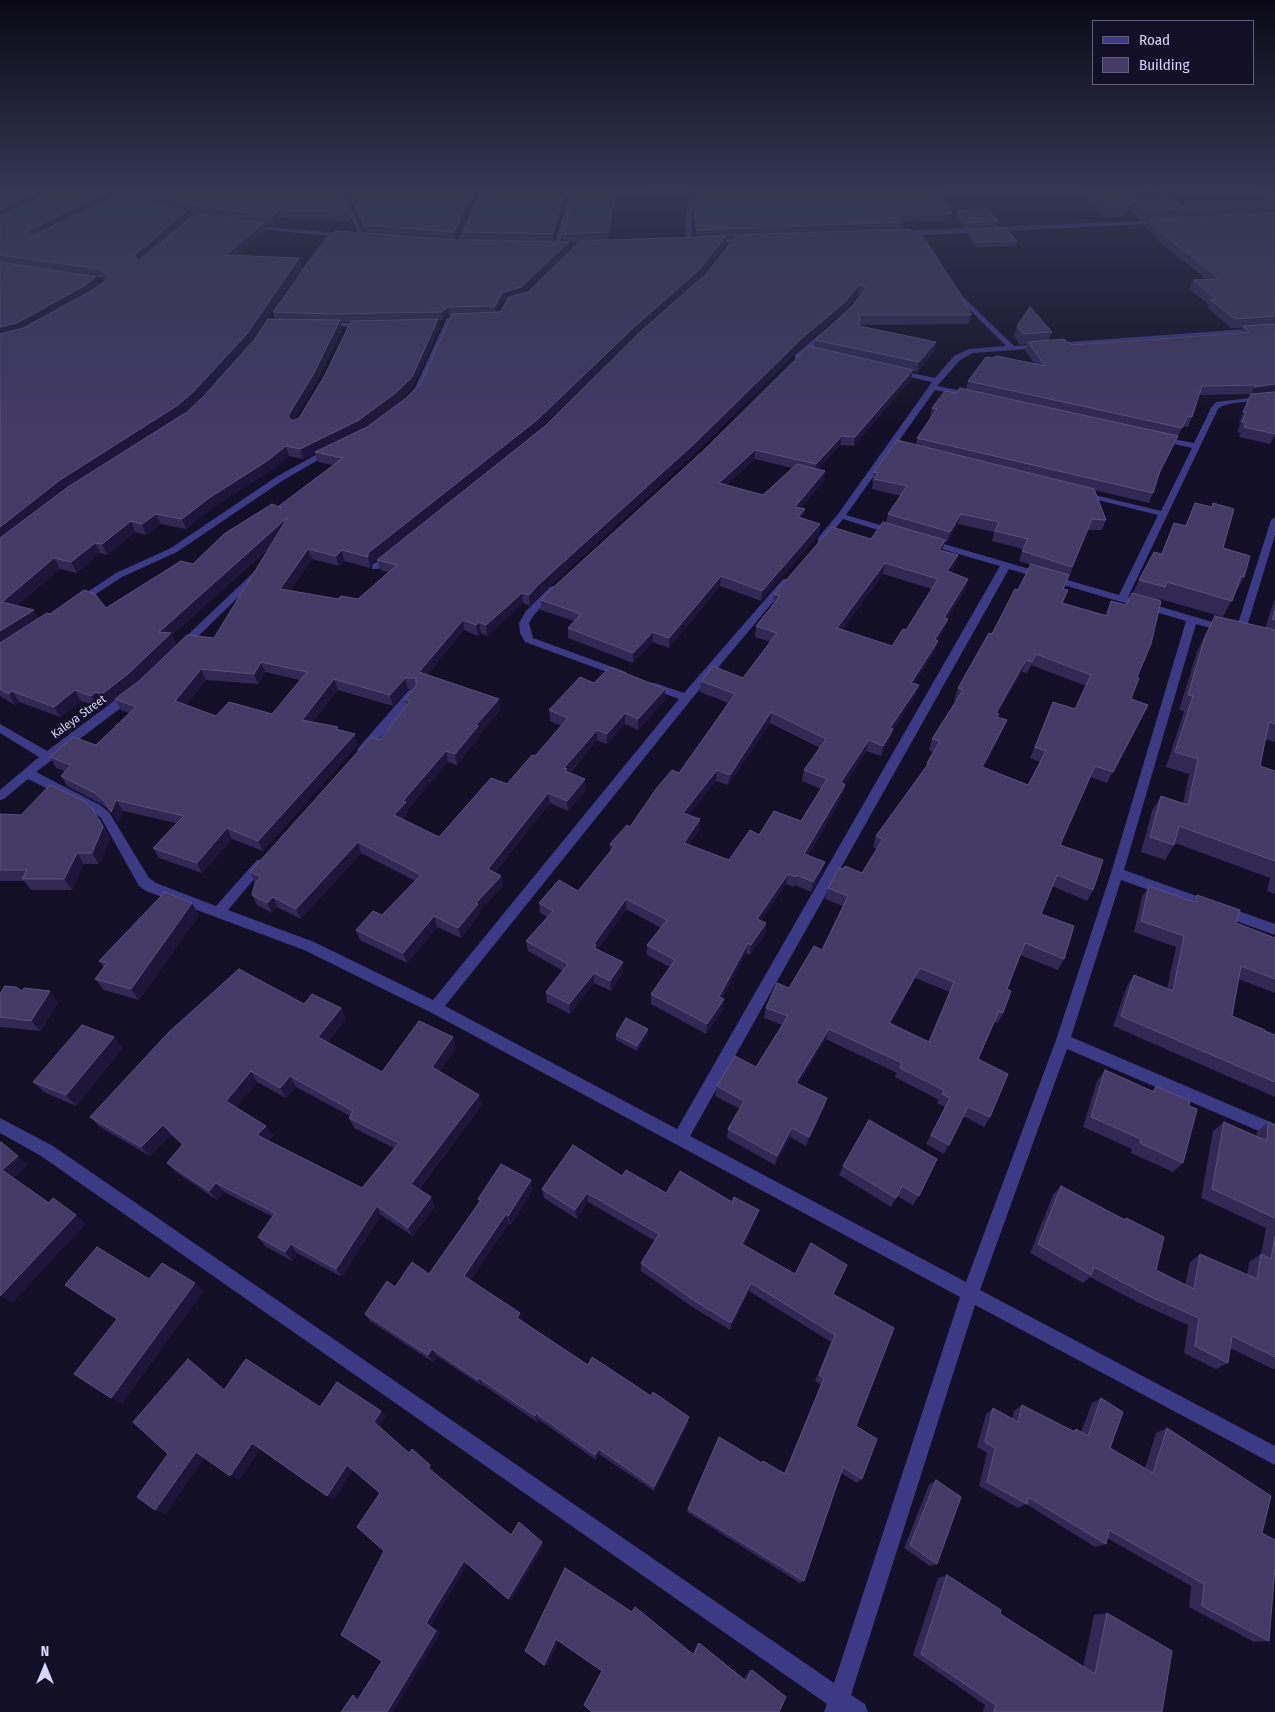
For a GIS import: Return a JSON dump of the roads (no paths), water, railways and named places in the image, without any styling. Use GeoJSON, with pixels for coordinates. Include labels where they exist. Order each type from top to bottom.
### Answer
{"type":"FeatureCollection","features":[{"type":"Feature","properties":{"kind":"street"},"geometry":{"type":"LineString","coordinates":[[296,281],[304,270]]}},
{"type":"Feature","properties":{"kind":"street"},"geometry":{"type":"LineString","coordinates":[[948,282],[958,296],[1013,348]]}},
{"type":"Feature","properties":{"kind":"street"},"geometry":{"type":"LineString","coordinates":[[404,404],[418,390],[447,324],[451,319],[470,318]]}},
{"type":"Feature","properties":{"kind":"street"},"geometry":{"type":"LineString","coordinates":[[438,324],[447,324]]}},
{"type":"Feature","properties":{"kind":"street"},"geometry":{"type":"LineString","coordinates":[[313,325],[370,325]]}},
{"type":"Feature","properties":{"kind":"street"},"geometry":{"type":"LineString","coordinates":[[346,333],[350,325]]}},
{"type":"Feature","properties":{"kind":"street"},"geometry":{"type":"LineString","coordinates":[[791,364],[809,352],[832,326]]}},
{"type":"Feature","properties":{"kind":"street"},"geometry":{"type":"LineString","coordinates":[[815,547],[896,446],[934,384],[957,358],[972,351],[1001,348],[1275,329]]}},
{"type":"Feature","properties":{"kind":"street"},"geometry":{"type":"LineString","coordinates":[[890,370],[981,398]]}},
{"type":"Feature","properties":{"kind":"street"},"geometry":{"type":"LineString","coordinates":[[1123,598],[1214,408],[1219,404],[1233,401],[1275,397]]}},
{"type":"Feature","properties":{"kind":"street"},"geometry":{"type":"LineString","coordinates":[[1146,435],[1195,446]]}},
{"type":"Feature","properties":{"kind":"street"},"geometry":{"type":"LineString","coordinates":[[71,606],[119,575],[180,546],[279,479],[340,446]]}},
{"type":"Feature","properties":{"kind":"street"},"geometry":{"type":"LineString","coordinates":[[1076,492],[1163,514]]}},
{"type":"Feature","properties":{"kind":"street"},"geometry":{"type":"LineString","coordinates":[[841,516],[1244,634],[1275,520]]}},
{"type":"Feature","properties":{"kind":"street"},"geometry":{"type":"LineString","coordinates":[[375,567],[398,549]]}},
{"type":"Feature","properties":{"kind":"street"},"geometry":{"type":"LineString","coordinates":[[680,1138],[1006,565]]}},
{"type":"Feature","properties":{"kind":"street"},"geometry":{"type":"LineString","coordinates":[[435,1008],[686,698],[796,569]]}},
{"type":"Feature","properties":{"kind":"street"},"geometry":{"type":"LineString","coordinates":[[174,654],[258,573]]}},
{"type":"Feature","properties":{"kind":"street"},"geometry":{"type":"LineString","coordinates":[[564,579],[543,599],[524,623],[525,633],[530,640],[686,698]]}},
{"type":"Feature","properties":{"kind":"street"},"geometry":{"type":"LineString","coordinates":[[837,1706],[970,1293],[1063,1040],[1117,873],[1192,619]]}},
{"type":"Feature","properties":{"kind":"street","name":"Kaleya Street"},"geometry":{"type":"LineString","coordinates":[[0,796],[47,757],[115,708],[139,688]]}},
{"type":"Feature","properties":{"kind":"street"},"geometry":{"type":"LineString","coordinates":[[357,756],[413,693]]}},
{"type":"Feature","properties":{"kind":"street"},"geometry":{"type":"LineString","coordinates":[[0,728],[47,757]]}},
{"type":"Feature","properties":{"kind":"street"},"geometry":{"type":"LineString","coordinates":[[27,773],[96,808],[105,815],[144,882],[151,887],[309,946],[435,1008],[1275,1456]]}},
{"type":"Feature","properties":{"kind":"street"},"geometry":{"type":"LineString","coordinates":[[218,912],[268,855]]}},
{"type":"Feature","properties":{"kind":"street"},"geometry":{"type":"LineString","coordinates":[[1117,873],[1275,930]]}},
{"type":"Feature","properties":{"kind":"street"},"geometry":{"type":"LineString","coordinates":[[1063,1040],[1275,1131]]}},
{"type":"Feature","properties":{"kind":"street"},"geometry":{"type":"LineString","coordinates":[[0,1125],[55,1157],[837,1706],[857,1712]]}}]}
